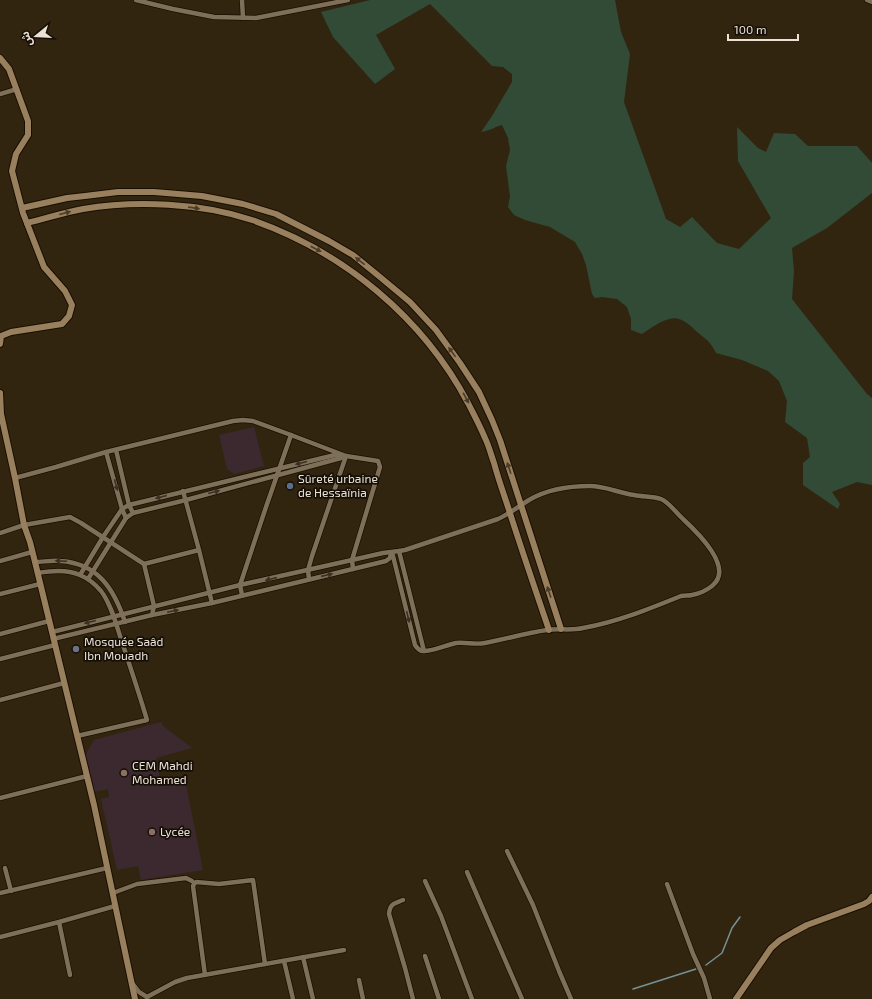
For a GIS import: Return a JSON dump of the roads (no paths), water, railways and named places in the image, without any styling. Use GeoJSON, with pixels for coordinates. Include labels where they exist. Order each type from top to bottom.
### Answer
{"type":"FeatureCollection","features":[{"type":"Feature","properties":{"kind":"street"},"geometry":{"type":"LineString","coordinates":[[136,0],[173,9],[214,16],[243,18],[256,18],[348,0]]}},
{"type":"Feature","properties":{"kind":"street"},"geometry":{"type":"LineString","coordinates":[[242,0],[243,18]]}},
{"type":"Feature","properties":{"kind":"street"},"geometry":{"type":"LineString","coordinates":[[866,0],[872,2]]}},
{"type":"Feature","properties":{"kind":"street"},"geometry":{"type":"LineString","coordinates":[[0,58],[10,69],[28,121],[28,135],[16,154],[12,171],[22,208],[44,267],[65,290],[72,305],[69,316],[62,324],[11,332],[1,336],[0,344]]}},
{"type":"Feature","properties":{"kind":"street"},"geometry":{"type":"LineString","coordinates":[[0,94],[17,89]]}},
{"type":"Feature","properties":{"kind":"street"},"geometry":{"type":"LineString","coordinates":[[22,208],[67,198],[118,192],[154,192],[202,196],[243,204],[276,214],[353,255],[380,276],[410,302],[436,330],[479,392],[500,440],[560,629]]}},
{"type":"Feature","properties":{"kind":"street"},"geometry":{"type":"LineString","coordinates":[[27,223],[81,209],[112,205],[181,205],[218,211],[251,220],[284,233],[319,250],[354,273],[384,296],[430,344],[452,374],[469,404],[486,439],[549,630]]}},
{"type":"Feature","properties":{"kind":"street"},"geometry":{"type":"LineString","coordinates":[[0,393],[1,414],[24,525],[35,562],[87,776],[135,999]]}},
{"type":"Feature","properties":{"kind":"street"},"geometry":{"type":"LineString","coordinates":[[15,478],[106,452],[233,421],[243,420],[253,421],[291,435],[339,456]]}},
{"type":"Feature","properties":{"kind":"street"},"geometry":{"type":"LineString","coordinates":[[242,595],[240,586],[276,475],[291,435]]}},
{"type":"Feature","properties":{"kind":"street"},"geometry":{"type":"LineString","coordinates":[[116,450],[129,505],[133,513]]}},
{"type":"Feature","properties":{"kind":"street"},"geometry":{"type":"LineString","coordinates":[[106,452],[122,509],[126,518]]}},
{"type":"Feature","properties":{"kind":"street"},"geometry":{"type":"LineString","coordinates":[[88,580],[126,518],[133,513],[186,500],[339,456]]}},
{"type":"Feature","properties":{"kind":"street"},"geometry":{"type":"LineString","coordinates":[[80,574],[122,509],[129,505],[279,468],[339,456],[378,461],[380,468],[352,560],[353,569]]}},
{"type":"Feature","properties":{"kind":"street"},"geometry":{"type":"LineString","coordinates":[[309,579],[308,570],[312,556],[346,456]]}},
{"type":"Feature","properties":{"kind":"street"},"geometry":{"type":"LineString","coordinates":[[52,632],[154,606],[383,552],[398,551],[498,519],[521,505],[546,493],[564,488],[581,486],[598,486],[631,495],[662,500],[668,504],[700,536],[713,554],[718,567],[718,577],[709,588],[696,594],[683,596],[646,610],[597,625],[578,629],[549,630],[485,643],[457,643],[424,651],[418,650],[416,647],[392,552]]}},
{"type":"Feature","properties":{"kind":"street"},"geometry":{"type":"LineString","coordinates":[[183,491],[212,603]]}},
{"type":"Feature","properties":{"kind":"street"},"geometry":{"type":"LineString","coordinates":[[0,533],[24,525],[70,517],[144,564],[154,606],[152,615]]}},
{"type":"Feature","properties":{"kind":"street"},"geometry":{"type":"LineString","coordinates":[[144,564],[199,550]]}},
{"type":"Feature","properties":{"kind":"street"},"geometry":{"type":"LineString","coordinates":[[398,551],[424,651]]}},
{"type":"Feature","properties":{"kind":"street"},"geometry":{"type":"LineString","coordinates":[[0,561],[32,552]]}},
{"type":"Feature","properties":{"kind":"street"},"geometry":{"type":"LineString","coordinates":[[0,659],[116,624],[212,603],[388,560],[392,552]]}},
{"type":"Feature","properties":{"kind":"street"},"geometry":{"type":"LineString","coordinates":[[35,562],[59,561],[75,563],[85,566],[93,571],[108,585],[123,614],[125,622]]}},
{"type":"Feature","properties":{"kind":"street"},"geometry":{"type":"LineString","coordinates":[[37,573],[57,571],[80,574],[101,590],[114,616],[147,720],[77,736]]}},
{"type":"Feature","properties":{"kind":"street"},"geometry":{"type":"LineString","coordinates":[[0,594],[40,584]]}},
{"type":"Feature","properties":{"kind":"street"},"geometry":{"type":"LineString","coordinates":[[404,597],[410,596]]}},
{"type":"Feature","properties":{"kind":"street"},"geometry":{"type":"LineString","coordinates":[[0,634],[49,621]]}},
{"type":"Feature","properties":{"kind":"street"},"geometry":{"type":"LineString","coordinates":[[0,700],[64,683]]}},
{"type":"Feature","properties":{"kind":"street"},"geometry":{"type":"LineString","coordinates":[[0,798],[87,776]]}},
{"type":"Feature","properties":{"kind":"street"},"geometry":{"type":"LineString","coordinates":[[507,851],[533,905],[571,999]]}},
{"type":"Feature","properties":{"kind":"street"},"geometry":{"type":"LineString","coordinates":[[5,868],[11,891]]}},
{"type":"Feature","properties":{"kind":"street"},"geometry":{"type":"LineString","coordinates":[[0,893],[107,868]]}},
{"type":"Feature","properties":{"kind":"street"},"geometry":{"type":"LineString","coordinates":[[467,872],[522,999]]}},
{"type":"Feature","properties":{"kind":"street"},"geometry":{"type":"LineString","coordinates":[[113,893],[137,884],[186,878],[192,881]]}},
{"type":"Feature","properties":{"kind":"street"},"geometry":{"type":"LineString","coordinates":[[205,975],[193,886],[196,882],[219,884],[253,880],[265,964]]}},
{"type":"Feature","properties":{"kind":"street"},"geometry":{"type":"LineString","coordinates":[[425,881],[441,916],[472,999]]}},
{"type":"Feature","properties":{"kind":"street"},"geometry":{"type":"LineString","coordinates":[[667,884],[693,954],[704,978],[710,999]]}},
{"type":"Feature","properties":{"kind":"street"},"geometry":{"type":"LineString","coordinates":[[736,999],[771,948],[780,940],[807,925],[864,904],[872,897]]}},
{"type":"Feature","properties":{"kind":"street"},"geometry":{"type":"LineString","coordinates":[[403,900],[392,904],[389,908],[389,914],[406,968],[413,999]]}},
{"type":"Feature","properties":{"kind":"street"},"geometry":{"type":"LineString","coordinates":[[0,937],[115,906]]}},
{"type":"Feature","properties":{"kind":"street"},"geometry":{"type":"LineString","coordinates":[[59,922],[70,975]]}},
{"type":"Feature","properties":{"kind":"street"},"geometry":{"type":"LineString","coordinates":[[131,981],[139,992],[147,998],[176,982],[187,978],[344,950]]}},
{"type":"Feature","properties":{"kind":"street"},"geometry":{"type":"LineString","coordinates":[[425,956],[439,999]]}},
{"type":"Feature","properties":{"kind":"street"},"geometry":{"type":"LineString","coordinates":[[303,958],[313,999]]}},
{"type":"Feature","properties":{"kind":"street"},"geometry":{"type":"LineString","coordinates":[[284,961],[293,999]]}},
{"type":"Feature","properties":{"kind":"street"},"geometry":{"type":"LineString","coordinates":[[359,980],[363,999]]}},
{"type":"Feature","properties":{"kind":"waterway"},"geometry":{"type":"LineString","coordinates":[[706,965],[722,953],[732,928],[740,917]]}},
{"type":"Feature","properties":{"kind":"waterway"},"geometry":{"type":"LineString","coordinates":[[633,989],[696,969]]}},
{"type":"Feature","properties":{"kind":"place","name":"Sûreté urbaine de Hessaïnia"},"geometry":{"type":"Point","coordinates":[290,486]}},
{"type":"Feature","properties":{"kind":"place","name":"Mosquée Saâd Ibn Mouadh"},"geometry":{"type":"Point","coordinates":[76,649]}},
{"type":"Feature","properties":{"kind":"place","name":"CEM Mahdi Mohamed"},"geometry":{"type":"Point","coordinates":[124,773]}},
{"type":"Feature","properties":{"kind":"place","name":"Lycée"},"geometry":{"type":"Point","coordinates":[152,832]}}]}
